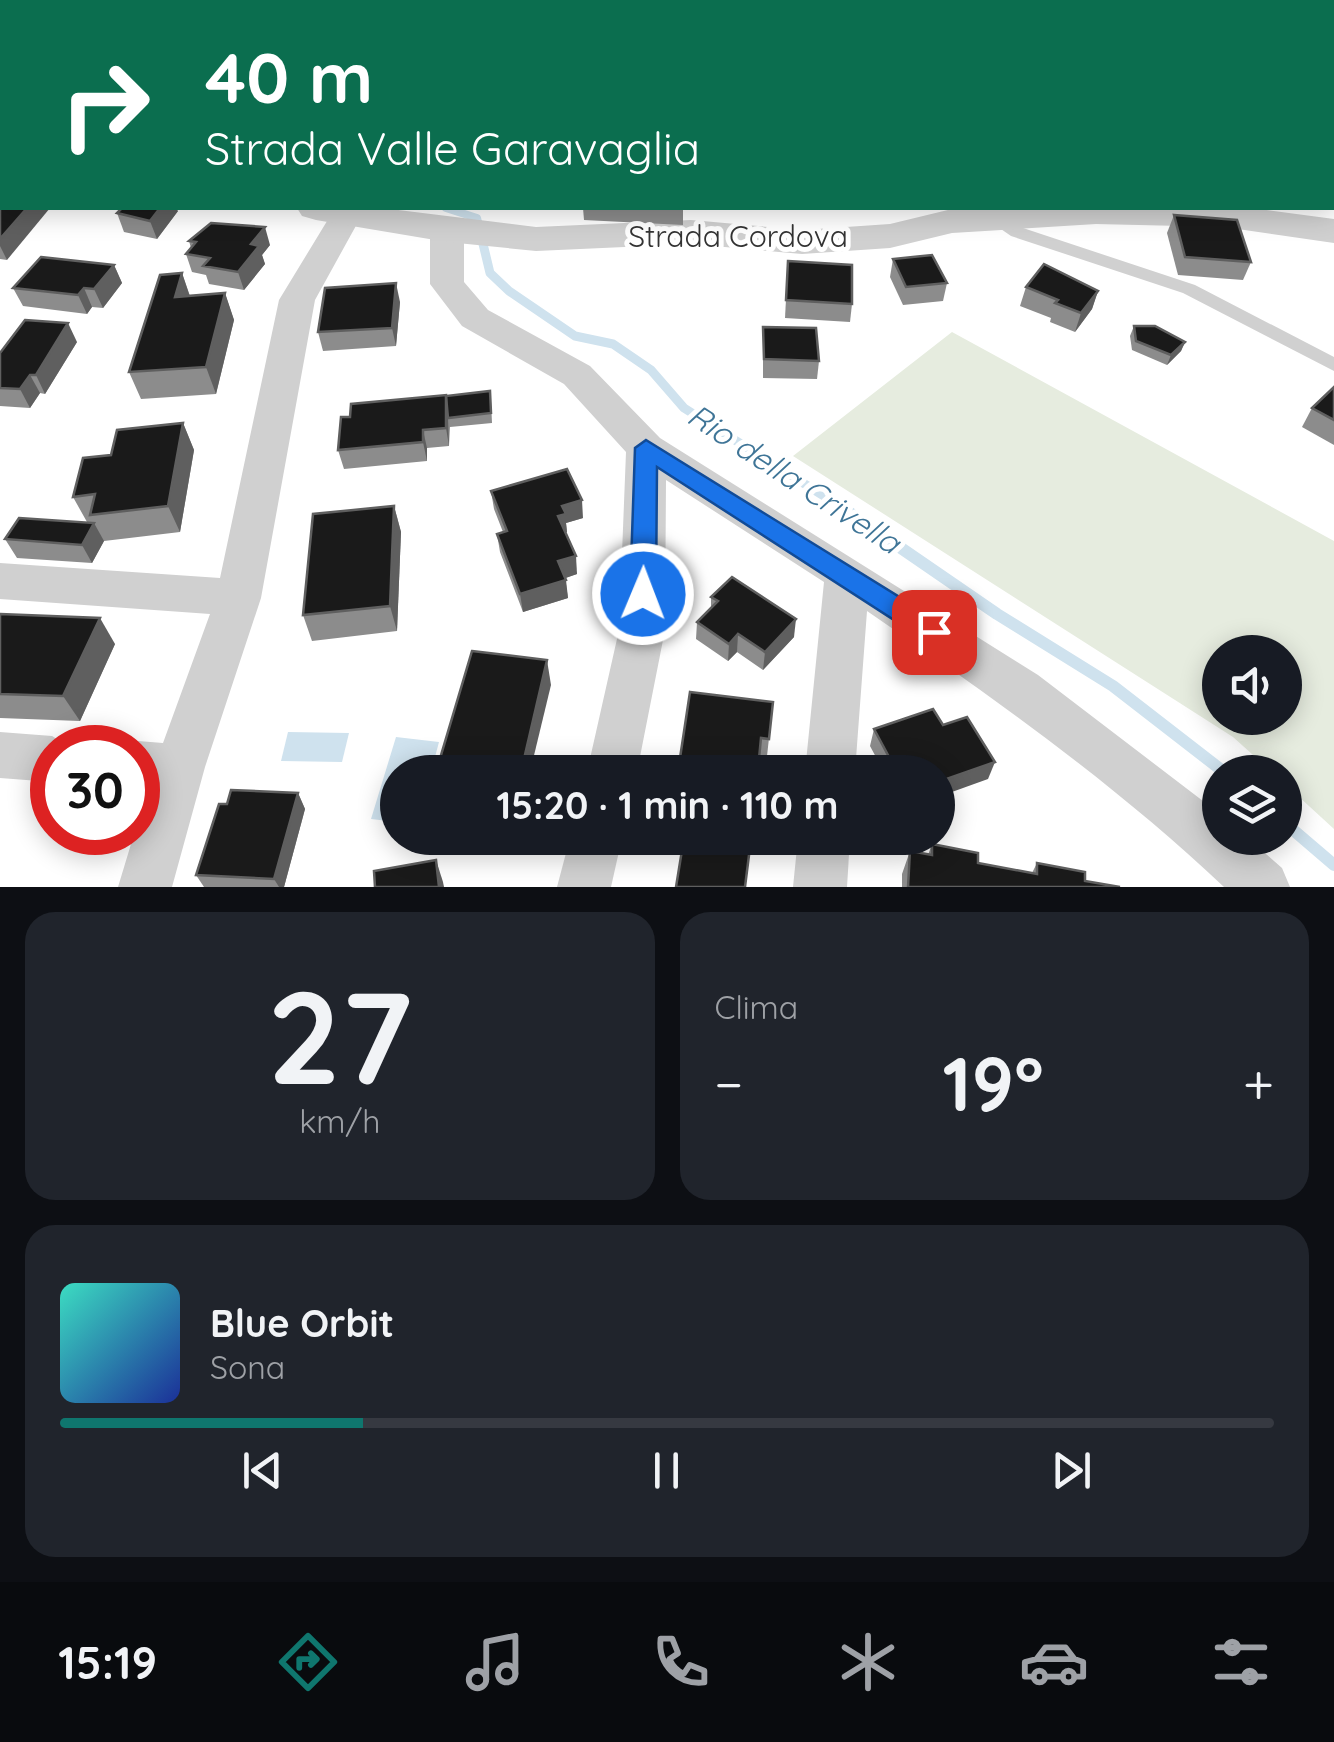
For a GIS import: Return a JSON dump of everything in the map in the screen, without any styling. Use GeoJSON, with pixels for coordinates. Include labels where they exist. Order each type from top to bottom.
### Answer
{"type":"FeatureCollection","features":[{"type":"Feature","properties":{"kind":"street","name":"Strada Cordova"},"geometry":{"type":"LineString","coordinates":[[332,210],[469,232],[536,238],[692,232],[802,242],[890,236],[968,215],[1096,212],[1224,215],[1334,231]]}},
{"type":"Feature","properties":{"kind":"street"},"geometry":{"type":"LineString","coordinates":[[160,763],[238,598],[298,300],[332,210]]}},
{"type":"Feature","properties":{"kind":"street"},"geometry":{"type":"LineString","coordinates":[[469,232],[448,284],[475,318],[577,375],[646,448],[848,574],[1021,690],[1202,832]]}},
{"type":"Feature","properties":{"kind":"street"},"geometry":{"type":"LineString","coordinates":[[616,755],[642,630],[646,448]]}},
{"type":"Feature","properties":{"kind":"street"},"geometry":{"type":"LineString","coordinates":[[832,755],[848,574]]}},
{"type":"Feature","properties":{"kind":"street"},"geometry":{"type":"LineString","coordinates":[[0,581],[238,598]]}},
{"type":"Feature","properties":{"kind":"street"},"geometry":{"type":"LineString","coordinates":[[0,756],[30,758]]}},
{"type":"Feature","properties":{"kind":"street"},"geometry":{"type":"LineString","coordinates":[[145,887],[149,855]]}},
{"type":"Feature","properties":{"kind":"street"},"geometry":{"type":"LineString","coordinates":[[584,887],[592,855]]}},
{"type":"Feature","properties":{"kind":"street"},"geometry":{"type":"LineString","coordinates":[[820,887],[823,855]]}},
{"type":"Feature","properties":{"kind":"street"},"geometry":{"type":"LineString","coordinates":[[1208,855],[1213,887]]}},
{"type":"Feature","properties":{"kind":"street"},"geometry":{"type":"LineString","coordinates":[[1228,855],[1263,887]]}},
{"type":"Feature","properties":{"kind":"lane"},"geometry":{"type":"LineString","coordinates":[[968,215],[1190,289],[1334,365]]}},
{"type":"Feature","properties":{"kind":"shaded area"},"geometry":{"type":"Polygon","coordinates":[[[952,332],[1334,541],[1334,829],[1302,800],[1302,755],[1253,755],[1230,735],[1302,735],[1302,635],[1202,635],[1202,717],[793,456],[952,332]]]}},
{"type":"Feature","properties":{"kind":"water"},"geometry":{"type":"Polygon","coordinates":[[[288,732],[349,733],[342,762],[281,761],[288,732]]]}},
{"type":"Feature","properties":{"kind":"water"},"geometry":{"type":"Polygon","coordinates":[[[396,737],[439,742],[436,755],[391,755],[396,737]]]}},
{"type":"Feature","properties":{"kind":"water"},"geometry":{"type":"Polygon","coordinates":[[[380,789],[380,820],[371,819],[380,789]]]}},
{"type":"Feature","properties":{"kind":"building"},"geometry":{"type":"Polygon","coordinates":[[[0,210],[25,210],[0,239],[0,210]]]}},
{"type":"Feature","properties":{"kind":"building"},"geometry":{"type":"Polygon","coordinates":[[[120,210],[158,210],[150,221],[117,213],[120,210]]]}},
{"type":"Feature","properties":{"kind":"building"},"geometry":{"type":"Polygon","coordinates":[[[1174,215],[1237,220],[1251,262],[1185,257],[1174,215]]]}},
{"type":"Feature","properties":{"kind":"building"},"geometry":{"type":"Polygon","coordinates":[[[211,223],[265,227],[251,244],[259,246],[238,272],[203,266],[210,258],[186,254],[196,242],[189,241],[211,223]]]}},
{"type":"Feature","properties":{"kind":"building"},"geometry":{"type":"Polygon","coordinates":[[[932,255],[947,283],[906,287],[893,259],[932,255]]]}},
{"type":"Feature","properties":{"kind":"building"},"geometry":{"type":"Polygon","coordinates":[[[41,257],[114,265],[94,289],[84,288],[78,295],[13,288],[41,257]]]}},
{"type":"Feature","properties":{"kind":"building"},"geometry":{"type":"Polygon","coordinates":[[[788,261],[852,265],[852,304],[786,300],[788,261]]]}},
{"type":"Feature","properties":{"kind":"building"},"geometry":{"type":"Polygon","coordinates":[[[1044,264],[1098,291],[1081,313],[1026,287],[1044,264]]]}},
{"type":"Feature","properties":{"kind":"building"},"geometry":{"type":"Polygon","coordinates":[[[182,273],[175,297],[225,293],[206,367],[129,372],[160,275],[182,273]]]}},
{"type":"Feature","properties":{"kind":"building"},"geometry":{"type":"Polygon","coordinates":[[[396,283],[392,328],[318,332],[325,288],[396,283]]]}},
{"type":"Feature","properties":{"kind":"building"},"geometry":{"type":"Polygon","coordinates":[[[25,320],[68,323],[36,375],[30,375],[20,389],[0,388],[0,353],[25,320]]]}},
{"type":"Feature","properties":{"kind":"building"},"geometry":{"type":"Polygon","coordinates":[[[1134,326],[1155,326],[1185,342],[1171,355],[1136,341],[1134,326]]]}},
{"type":"Feature","properties":{"kind":"building"},"geometry":{"type":"Polygon","coordinates":[[[763,327],[816,328],[819,361],[764,359],[763,327]]]}},
{"type":"Feature","properties":{"kind":"building"},"geometry":{"type":"Polygon","coordinates":[[[1334,387],[1334,420],[1312,408],[1334,387]]]}},
{"type":"Feature","properties":{"kind":"building"},"geometry":{"type":"Polygon","coordinates":[[[490,391],[491,413],[448,418],[446,396],[490,391]]]}},
{"type":"Feature","properties":{"kind":"building"},"geometry":{"type":"Polygon","coordinates":[[[446,395],[446,428],[423,430],[423,442],[338,450],[341,417],[350,417],[351,404],[446,395]]]}},
{"type":"Feature","properties":{"kind":"building"},"geometry":{"type":"Polygon","coordinates":[[[183,423],[168,506],[90,515],[95,494],[73,497],[83,458],[111,455],[117,430],[183,423]]]}},
{"type":"Feature","properties":{"kind":"building"},"geometry":{"type":"Polygon","coordinates":[[[567,469],[582,500],[562,506],[566,514],[558,516],[576,556],[558,561],[566,580],[520,594],[497,534],[507,531],[491,491],[567,469]]]}},
{"type":"Feature","properties":{"kind":"building"},"geometry":{"type":"Polygon","coordinates":[[[394,506],[390,606],[303,615],[313,514],[394,506]]]}},
{"type":"Feature","properties":{"kind":"building"},"geometry":{"type":"Polygon","coordinates":[[[19,518],[94,523],[82,545],[5,539],[19,518]]]}},
{"type":"Feature","properties":{"kind":"building"},"geometry":{"type":"Polygon","coordinates":[[[732,577],[796,619],[765,652],[738,634],[729,644],[697,622],[718,601],[711,597],[732,577]]]}},
{"type":"Feature","properties":{"kind":"building"},"geometry":{"type":"Polygon","coordinates":[[[0,614],[100,618],[63,696],[0,694],[0,614]]]}},
{"type":"Feature","properties":{"kind":"building"},"geometry":{"type":"Polygon","coordinates":[[[472,651],[547,660],[525,755],[441,755],[472,651]]]}},
{"type":"Feature","properties":{"kind":"building"},"geometry":{"type":"Polygon","coordinates":[[[690,692],[773,702],[769,739],[761,738],[759,755],[680,755],[690,692]]]}},
{"type":"Feature","properties":{"kind":"building"},"geometry":{"type":"Polygon","coordinates":[[[933,709],[943,725],[967,717],[995,762],[955,776],[955,755],[888,755],[874,729],[933,709]]]}},
{"type":"Feature","properties":{"kind":"building"},"geometry":{"type":"Polygon","coordinates":[[[231,790],[298,793],[274,879],[196,875],[219,804],[227,804],[231,790]]]}},
{"type":"Feature","properties":{"kind":"building"},"geometry":{"type":"Polygon","coordinates":[[[955,848],[978,853],[978,863],[1037,874],[1037,863],[1085,872],[1085,881],[1120,887],[908,887],[910,855],[955,855],[955,848]]]}},
{"type":"Feature","properties":{"kind":"building"},"geometry":{"type":"Polygon","coordinates":[[[681,855],[749,855],[745,887],[676,887],[681,855]]]}},
{"type":"Feature","properties":{"kind":"building"},"geometry":{"type":"Polygon","coordinates":[[[436,860],[439,887],[375,887],[374,871],[436,860]]]}},
{"type":"Feature","properties":{"kind":"waterway","name":"Rio della Crivella"},"geometry":{"type":"LineString","coordinates":[[452,210],[477,218],[479,226]]}},
{"type":"Feature","properties":{"kind":"waterway","name":"Rio della Crivella"},"geometry":{"type":"LineString","coordinates":[[478,223],[490,273],[509,291],[575,336],[613,344],[651,370],[684,408],[854,515]]}},
{"type":"Feature","properties":{"kind":"waterway","name":"Rio della Crivella"},"geometry":{"type":"LineString","coordinates":[[850,513],[997,614],[1113,686],[1202,755]]}},
{"type":"Feature","properties":{"kind":"waterway","name":"Rio della Crivella"},"geometry":{"type":"LineString","coordinates":[[1302,838],[1334,865]]}},
{"type":"Feature","properties":{"kind":"route"},"geometry":{"type":"LineString","coordinates":[[643,594],[646,448],[934,632]]}}]}
